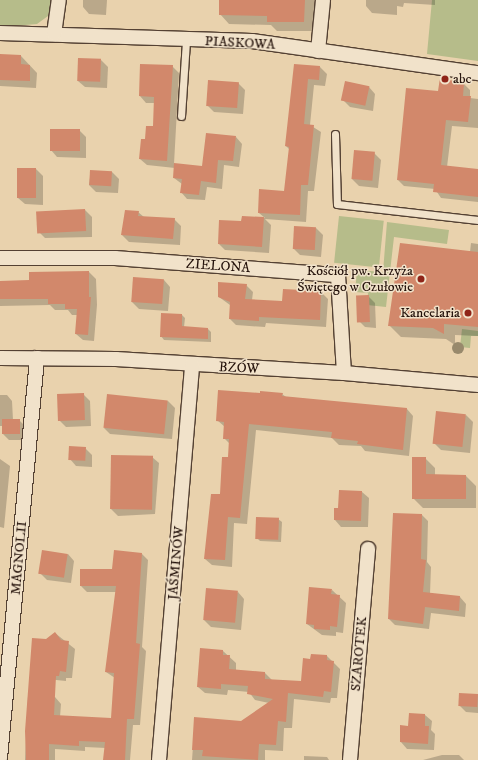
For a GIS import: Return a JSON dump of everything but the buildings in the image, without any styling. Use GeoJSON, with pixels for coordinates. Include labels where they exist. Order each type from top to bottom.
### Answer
{"type":"FeatureCollection","features":[{"type":"Feature","properties":{"kind":"street"},"geometry":{"type":"LineString","coordinates":[[54,34],[59,0]]}},
{"type":"Feature","properties":{"kind":"street"},"geometry":{"type":"LineString","coordinates":[[318,51],[323,0]]}},
{"type":"Feature","properties":{"kind":"street","name":"PIASKOWA"},"geometry":{"type":"LineString","coordinates":[[0,34],[54,34],[186,40],[252,41],[478,73]]}},
{"type":"Feature","properties":{"kind":"street","name":"ZIELONA"},"geometry":{"type":"LineString","coordinates":[[0,258],[115,258],[338,275],[344,373]]}},
{"type":"Feature","properties":{"kind":"street","name":"BZÓW"},"geometry":{"type":"LineString","coordinates":[[0,358],[116,359],[192,365],[344,373],[478,385]]}},
{"type":"Feature","properties":{"kind":"street","name":"MAGNOLII"},"geometry":{"type":"LineString","coordinates":[[0,758],[37,358]]}},
{"type":"Feature","properties":{"kind":"street","name":"JAŚMINÓW"},"geometry":{"type":"LineString","coordinates":[[159,760],[192,365]]}},
{"type":"Feature","properties":{"kind":"street","name":"SZAROTEK"},"geometry":{"type":"LineString","coordinates":[[350,760],[368,548]]}},
{"type":"Feature","properties":{"kind":"lane"},"geometry":{"type":"LineString","coordinates":[[180,116],[186,40]]}},
{"type":"Feature","properties":{"kind":"lane"},"geometry":{"type":"LineString","coordinates":[[335,134],[337,204],[478,220]]}},
{"type":"Feature","properties":{"kind":"green space"},"geometry":{"type":"Polygon","coordinates":[[[0,0],[52,0],[48,16],[37,24],[0,25],[0,0]]]}},
{"type":"Feature","properties":{"kind":"green space"},"geometry":{"type":"Polygon","coordinates":[[[432,0],[478,0],[478,61],[427,54],[432,0]]]}},
{"type":"Feature","properties":{"kind":"green space"},"geometry":{"type":"Polygon","coordinates":[[[339,216],[384,221],[379,267],[334,263],[339,216]]]}},
{"type":"Feature","properties":{"kind":"green space"},"geometry":{"type":"Polygon","coordinates":[[[387,222],[449,230],[447,244],[394,237],[386,307],[367,305],[368,293],[355,292],[357,270],[383,272],[387,222]]]}},
{"type":"Feature","properties":{"kind":"green space"},"geometry":{"type":"Polygon","coordinates":[[[462,329],[478,331],[478,336],[471,336],[470,348],[460,347],[462,329]]]}},
{"type":"Feature","properties":{"kind":"place","name":"abc"},"geometry":{"type":"Point","coordinates":[445,79]}},
{"type":"Feature","properties":{"kind":"place","name":"Kościół pw. Krzyża Świętego w Czułowie"},"geometry":{"type":"Point","coordinates":[421,279]}},
{"type":"Feature","properties":{"kind":"place","name":"Kancelaria"},"geometry":{"type":"Point","coordinates":[468,313]}}]}
